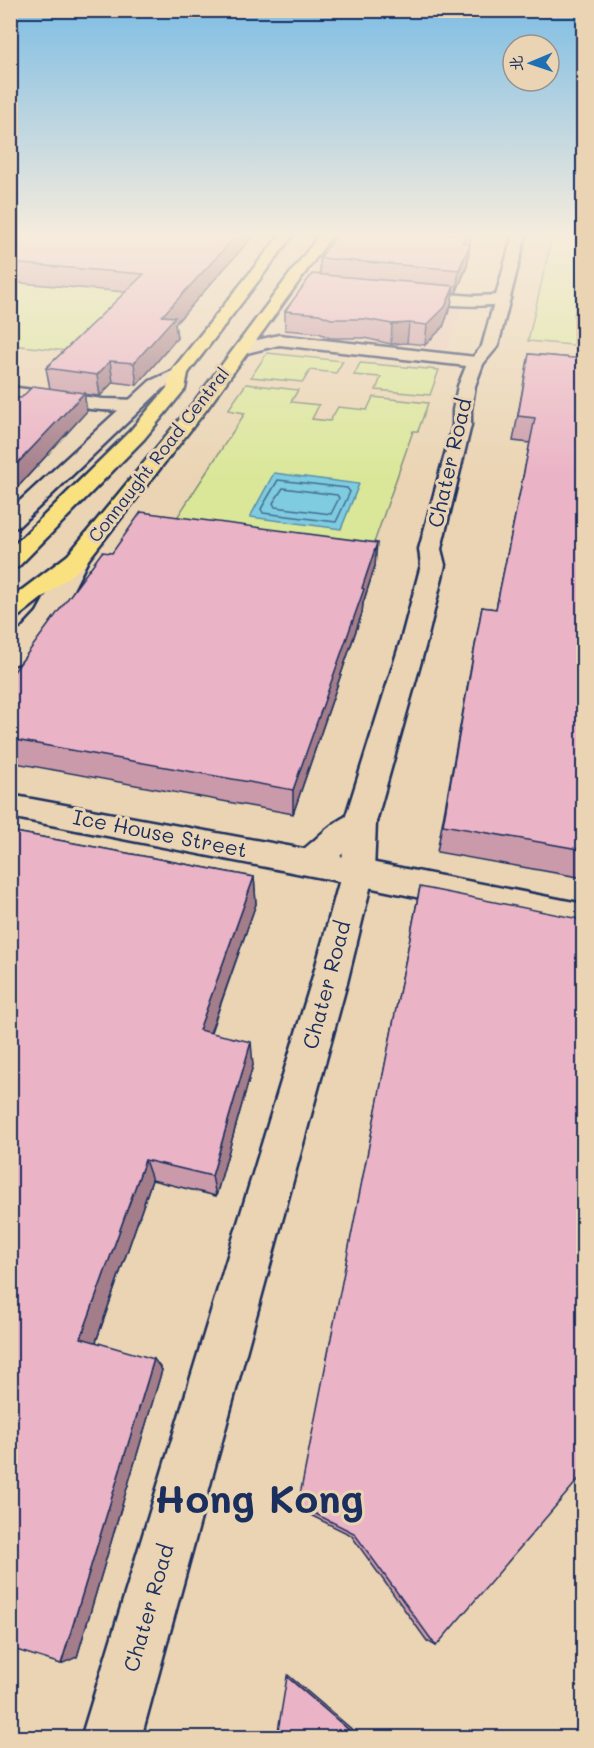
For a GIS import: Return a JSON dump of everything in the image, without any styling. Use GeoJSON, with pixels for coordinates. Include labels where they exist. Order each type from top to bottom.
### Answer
{"type":"FeatureCollection","features":[{"type":"Feature","properties":{"kind":"main road","name":"Connaught Road Central"},"geometry":{"type":"LineString","coordinates":[[10,522],[135,404],[156,386],[179,373],[223,316]]}},
{"type":"Feature","properties":{"kind":"main road","name":"Connaught Road Central"},"geometry":{"type":"LineString","coordinates":[[10,657],[48,615],[76,560],[200,406],[266,316]]}},
{"type":"Feature","properties":{"kind":"main road","name":"Chater Road"},"geometry":{"type":"LineString","coordinates":[[111,1737],[329,983],[343,852],[426,594],[433,565],[430,549],[462,425],[461,408],[476,362],[487,354],[498,316]]}},
{"type":"Feature","properties":{"kind":"main road"},"geometry":{"type":"LineString","coordinates":[[243,349],[279,340],[476,362]]}},
{"type":"Feature","properties":{"kind":"main road","name":"Connaught Road Central"},"geometry":{"type":"LineString","coordinates":[[10,562],[138,435],[176,389],[179,373]]}},
{"type":"Feature","properties":{"kind":"main road"},"geometry":{"type":"LineString","coordinates":[[10,392],[103,404],[135,404]]}},
{"type":"Feature","properties":{"kind":"main road","name":"Connaught Road Central"},"geometry":{"type":"LineString","coordinates":[[10,611],[76,560]]}},
{"type":"Feature","properties":{"kind":"main road","name":"Ice House Street"},"geometry":{"type":"LineString","coordinates":[[10,806],[343,852],[584,918]]}},
{"type":"Feature","properties":{"kind":"shaded area"},"geometry":{"type":"Polygon","coordinates":[[[291,316],[459,316],[447,350],[279,334],[291,316]]]}},
{"type":"Feature","properties":{"kind":"green space"},"geometry":{"type":"Polygon","coordinates":[[[11,316],[139,316],[88,353],[11,345],[11,316]]]}},
{"type":"Feature","properties":{"kind":"green space"},"geometry":{"type":"Polygon","coordinates":[[[534,316],[583,316],[583,346],[528,341],[534,316]]]}},
{"type":"Feature","properties":{"kind":"green space"},"geometry":{"type":"Polygon","coordinates":[[[267,353],[343,361],[336,373],[310,370],[303,382],[251,377],[267,353]]]}},
{"type":"Feature","properties":{"kind":"green space"},"geometry":{"type":"Polygon","coordinates":[[[360,363],[439,370],[430,395],[376,390],[381,377],[354,375],[360,363]]]}},
{"type":"Feature","properties":{"kind":"green space"},"geometry":{"type":"Polygon","coordinates":[[[246,384],[298,390],[291,402],[319,405],[312,419],[330,421],[338,407],[367,410],[373,397],[428,403],[418,431],[413,431],[367,563],[165,536],[245,413],[228,410],[246,384]]]}},
{"type":"Feature","properties":{"kind":"water"},"geometry":{"type":"Polygon","coordinates":[[[274,473],[359,484],[341,529],[250,517],[274,473]]]}},
{"type":"Feature","properties":{"kind":"building"},"geometry":{"type":"Polygon","coordinates":[[[101,316],[175,317],[134,363],[110,361],[97,375],[46,368],[101,316]]]}},
{"type":"Feature","properties":{"kind":"building"},"geometry":{"type":"Polygon","coordinates":[[[323,316],[436,316],[427,325],[392,324],[365,319],[331,319],[323,316]]]}},
{"type":"Feature","properties":{"kind":"building"},"geometry":{"type":"Polygon","coordinates":[[[529,354],[584,359],[584,850],[443,825],[482,607],[496,609],[535,418],[518,416],[529,354]]]}},
{"type":"Feature","properties":{"kind":"building"},"geometry":{"type":"Polygon","coordinates":[[[33,386],[84,393],[10,471],[10,397],[21,398],[33,386]]]}},
{"type":"Feature","properties":{"kind":"building"},"geometry":{"type":"Polygon","coordinates":[[[141,512],[377,543],[362,588],[364,589],[293,790],[10,739],[10,677],[102,552],[112,553],[141,512]]]}},
{"type":"Feature","properties":{"kind":"building"},"geometry":{"type":"Polygon","coordinates":[[[10,831],[254,877],[199,1030],[251,1042],[212,1176],[145,1160],[81,1338],[154,1359],[61,1664],[10,1648],[10,831]]]}},
{"type":"Feature","properties":{"kind":"building"},"geometry":{"type":"Polygon","coordinates":[[[420,887],[584,920],[584,1473],[436,1646],[354,1533],[298,1505],[420,887]]]}},
{"type":"Feature","properties":{"kind":"building"},"geometry":{"type":"Polygon","coordinates":[[[287,1677],[357,1737],[277,1737],[287,1677]]]}},
{"type":"Feature","properties":{"kind":"tram line"},"geometry":{"type":"LineString","coordinates":[[575,1738],[584,1727]]}},
{"type":"Feature","properties":{"kind":"district","name":"Hong Kong"},"geometry":{"type":"Point","coordinates":[259,1499]}}]}
